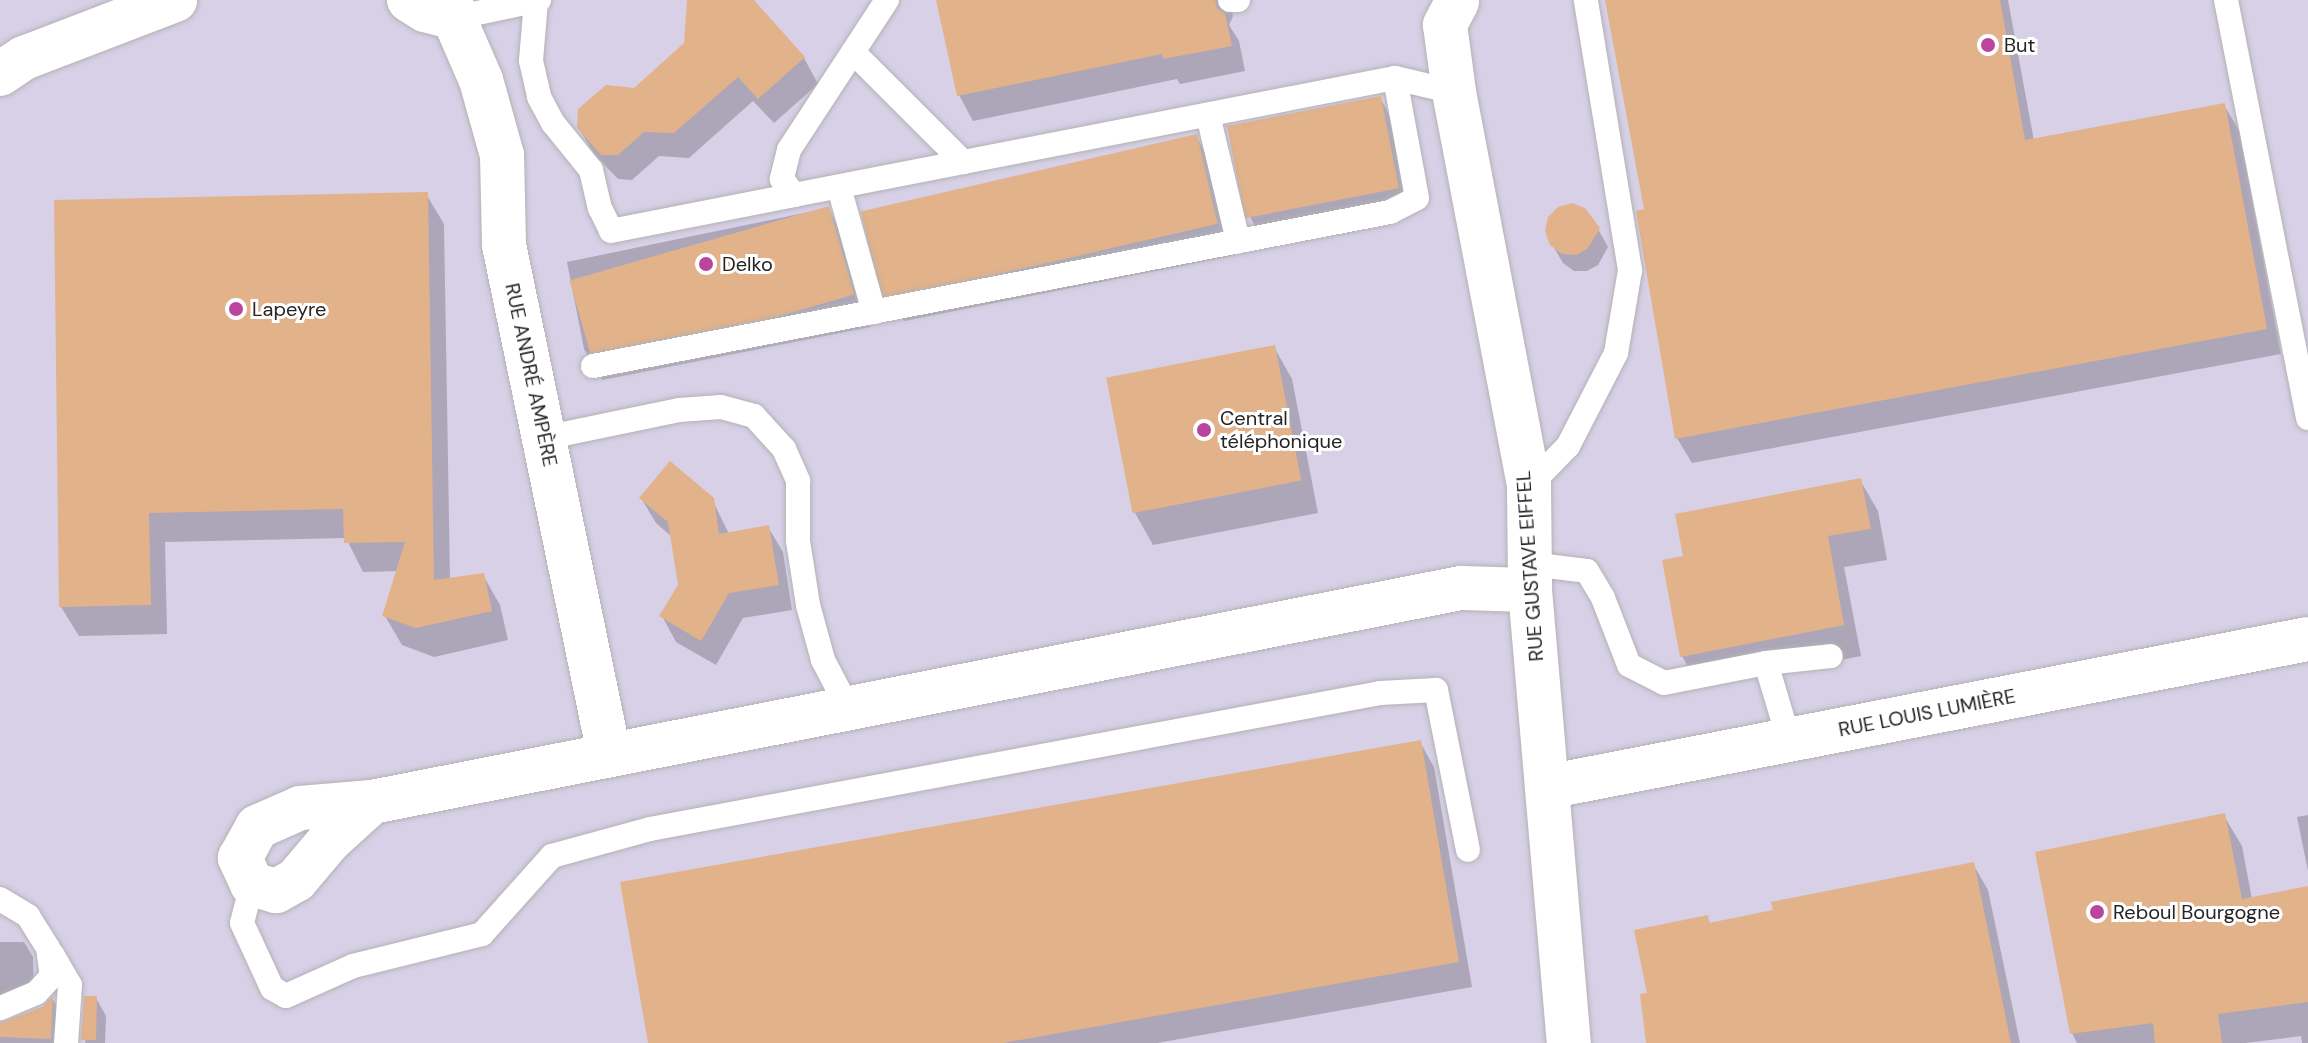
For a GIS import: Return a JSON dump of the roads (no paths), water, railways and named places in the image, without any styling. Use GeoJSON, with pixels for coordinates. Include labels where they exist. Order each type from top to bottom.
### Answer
{"type":"FeatureCollection","features":[{"type":"Feature","properties":{"kind":"street"},"geometry":{"type":"LineString","coordinates":[[8,61],[175,0]]}},
{"type":"Feature","properties":{"kind":"street"},"geometry":{"type":"LineString","coordinates":[[409,0],[425,10],[452,9]]}},
{"type":"Feature","properties":{"kind":"street","name":"RUE GUSTAVE EIFFEL"},"geometry":{"type":"LineString","coordinates":[[1455,1],[1445,25],[1454,92],[1529,486],[1530,577],[1569,1043]]}},
{"type":"Feature","properties":{"kind":"street","name":"RUE ANDRÉ AMPÈRE"},"geometry":{"type":"LineString","coordinates":[[452,9],[481,80],[502,155],[504,245],[609,754]]}},
{"type":"Feature","properties":{"kind":"street"},"geometry":{"type":"LineString","coordinates":[[372,802],[329,841],[296,880],[276,891],[252,884],[240,858],[257,827],[300,808],[372,802],[1530,577]]}},
{"type":"Feature","properties":{"kind":"street","name":"RUE LOUIS LUMIÈRE"},"geometry":{"type":"LineString","coordinates":[[1547,787],[2308,639]]}},
{"type":"Feature","properties":{"kind":"lane"},"geometry":{"type":"LineString","coordinates":[[794,195],[782,179],[789,150],[887,0]]}},
{"type":"Feature","properties":{"kind":"lane"},"geometry":{"type":"LineString","coordinates":[[1230,0],[1238,0]]}},
{"type":"Feature","properties":{"kind":"lane"},"geometry":{"type":"LineString","coordinates":[[1529,486],[1568,446],[1616,353],[1630,270],[1586,0]]}},
{"type":"Feature","properties":{"kind":"lane"},"geometry":{"type":"LineString","coordinates":[[2226,0],[2308,418]]}},
{"type":"Feature","properties":{"kind":"lane"},"geometry":{"type":"LineString","coordinates":[[452,9],[538,1],[531,61],[539,97],[553,123],[591,170],[600,208],[611,231],[1395,78],[1454,92]]}},
{"type":"Feature","properties":{"kind":"lane"},"geometry":{"type":"LineString","coordinates":[[853,52],[963,162]]}},
{"type":"Feature","properties":{"kind":"lane"},"geometry":{"type":"LineString","coordinates":[[593,366],[1390,212],[1417,198],[1395,78]]}},
{"type":"Feature","properties":{"kind":"lane"},"geometry":{"type":"LineString","coordinates":[[1208,115],[1238,241]]}},
{"type":"Feature","properties":{"kind":"lane"},"geometry":{"type":"LineString","coordinates":[[839,187],[874,312]]}},
{"type":"Feature","properties":{"kind":"lane"},"geometry":{"type":"LineString","coordinates":[[544,438],[679,410],[721,407],[754,416],[784,449],[798,481],[798,541],[808,605],[823,660],[848,708]]}},
{"type":"Feature","properties":{"kind":"lane"},"geometry":{"type":"LineString","coordinates":[[1530,577],[1587,571],[1603,598],[1629,665],[1664,683],[1766,663],[1831,656]]}},
{"type":"Feature","properties":{"kind":"lane"},"geometry":{"type":"LineString","coordinates":[[1766,663],[1789,740]]}},
{"type":"Feature","properties":{"kind":"lane"},"geometry":{"type":"LineString","coordinates":[[252,884],[242,923],[272,988],[286,996],[353,966],[482,934],[552,856],[650,829],[1380,693],[1436,690],[1468,850]]}},
{"type":"Feature","properties":{"kind":"lane"},"geometry":{"type":"LineString","coordinates":[[0,899],[28,916],[70,985],[66,1043]]}},
{"type":"Feature","properties":{"kind":"lane"},"geometry":{"type":"LineString","coordinates":[[0,1008],[36,993],[52,976],[48,948]]}},
{"type":"Feature","properties":{"kind":"place","name":"But"},"geometry":{"type":"Point","coordinates":[1988,45]}},
{"type":"Feature","properties":{"kind":"place","name":"Delko"},"geometry":{"type":"Point","coordinates":[706,264]}},
{"type":"Feature","properties":{"kind":"place","name":"Lapeyre"},"geometry":{"type":"Point","coordinates":[236,309]}},
{"type":"Feature","properties":{"kind":"place","name":"Central téléphonique"},"geometry":{"type":"Point","coordinates":[1204,430]}},
{"type":"Feature","properties":{"kind":"place","name":"Reboul Bourgogne"},"geometry":{"type":"Point","coordinates":[2097,912]}}]}
